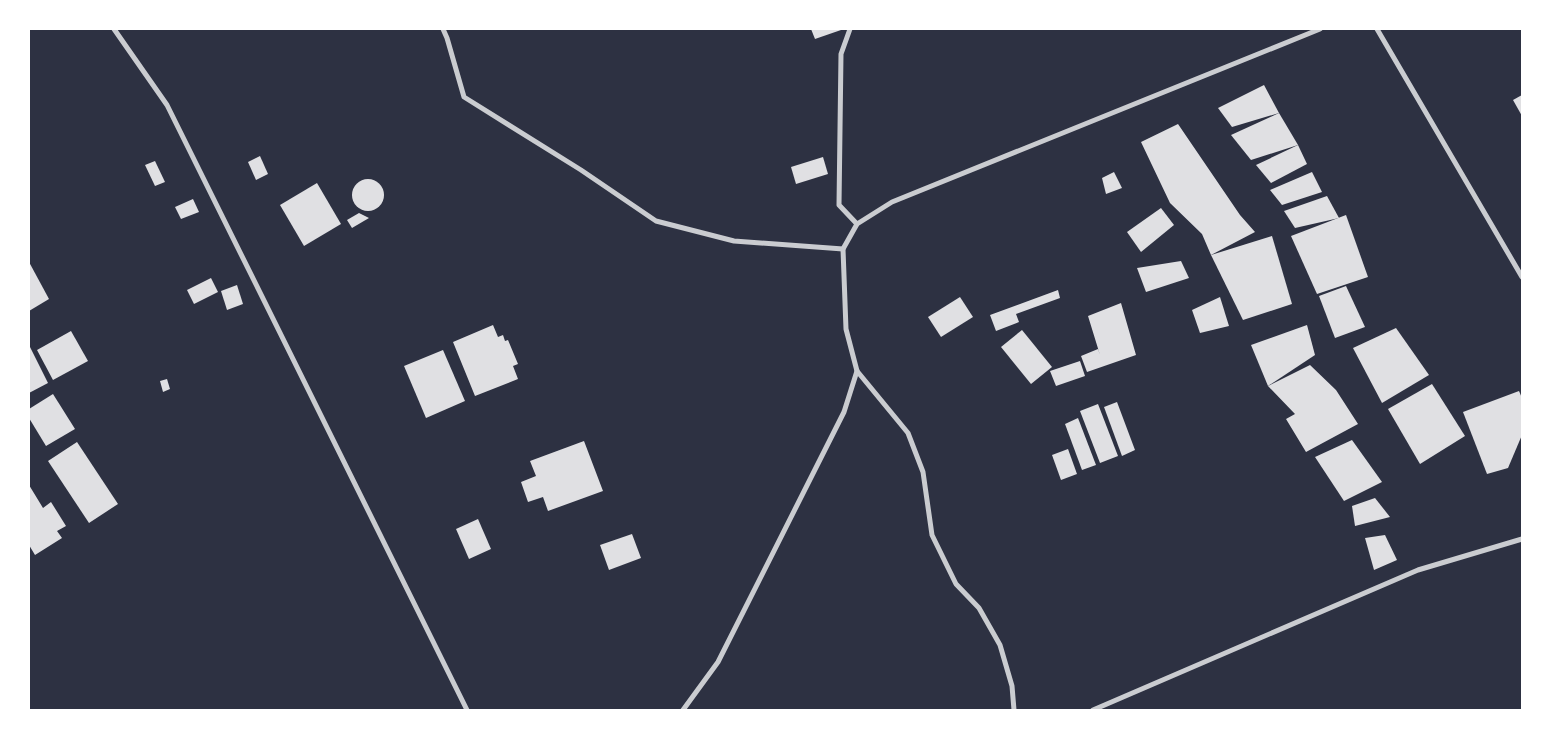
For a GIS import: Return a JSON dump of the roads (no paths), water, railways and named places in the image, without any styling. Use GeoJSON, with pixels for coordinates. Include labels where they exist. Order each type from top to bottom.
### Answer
{"type":"FeatureCollection","features":[{"type":"Feature","properties":{"kind":"street"},"geometry":{"type":"LineString","coordinates":[[114,29],[166,105],[466,710]]}},
{"type":"Feature","properties":{"kind":"street"},"geometry":{"type":"LineString","coordinates":[[443,29],[448,38],[464,97],[581,170],[656,221],[734,241],[843,249]]}},
{"type":"Feature","properties":{"kind":"street"},"geometry":{"type":"LineString","coordinates":[[850,29],[842,54],[839,204],[857,224]]}},
{"type":"Feature","properties":{"kind":"street"},"geometry":{"type":"LineString","coordinates":[[1014,710],[1012,686],[1000,645],[979,608],[956,584],[932,535],[923,472],[908,433],[857,371],[846,329],[843,249],[857,224],[892,202],[1320,29]]}},
{"type":"Feature","properties":{"kind":"street"},"geometry":{"type":"LineString","coordinates":[[1377,29],[1522,277]]}},
{"type":"Feature","properties":{"kind":"street"},"geometry":{"type":"LineString","coordinates":[[683,710],[718,662],[844,412],[857,371]]}},
{"type":"Feature","properties":{"kind":"street"},"geometry":{"type":"LineString","coordinates":[[1093,710],[1418,570],[1522,539]]}}]}
